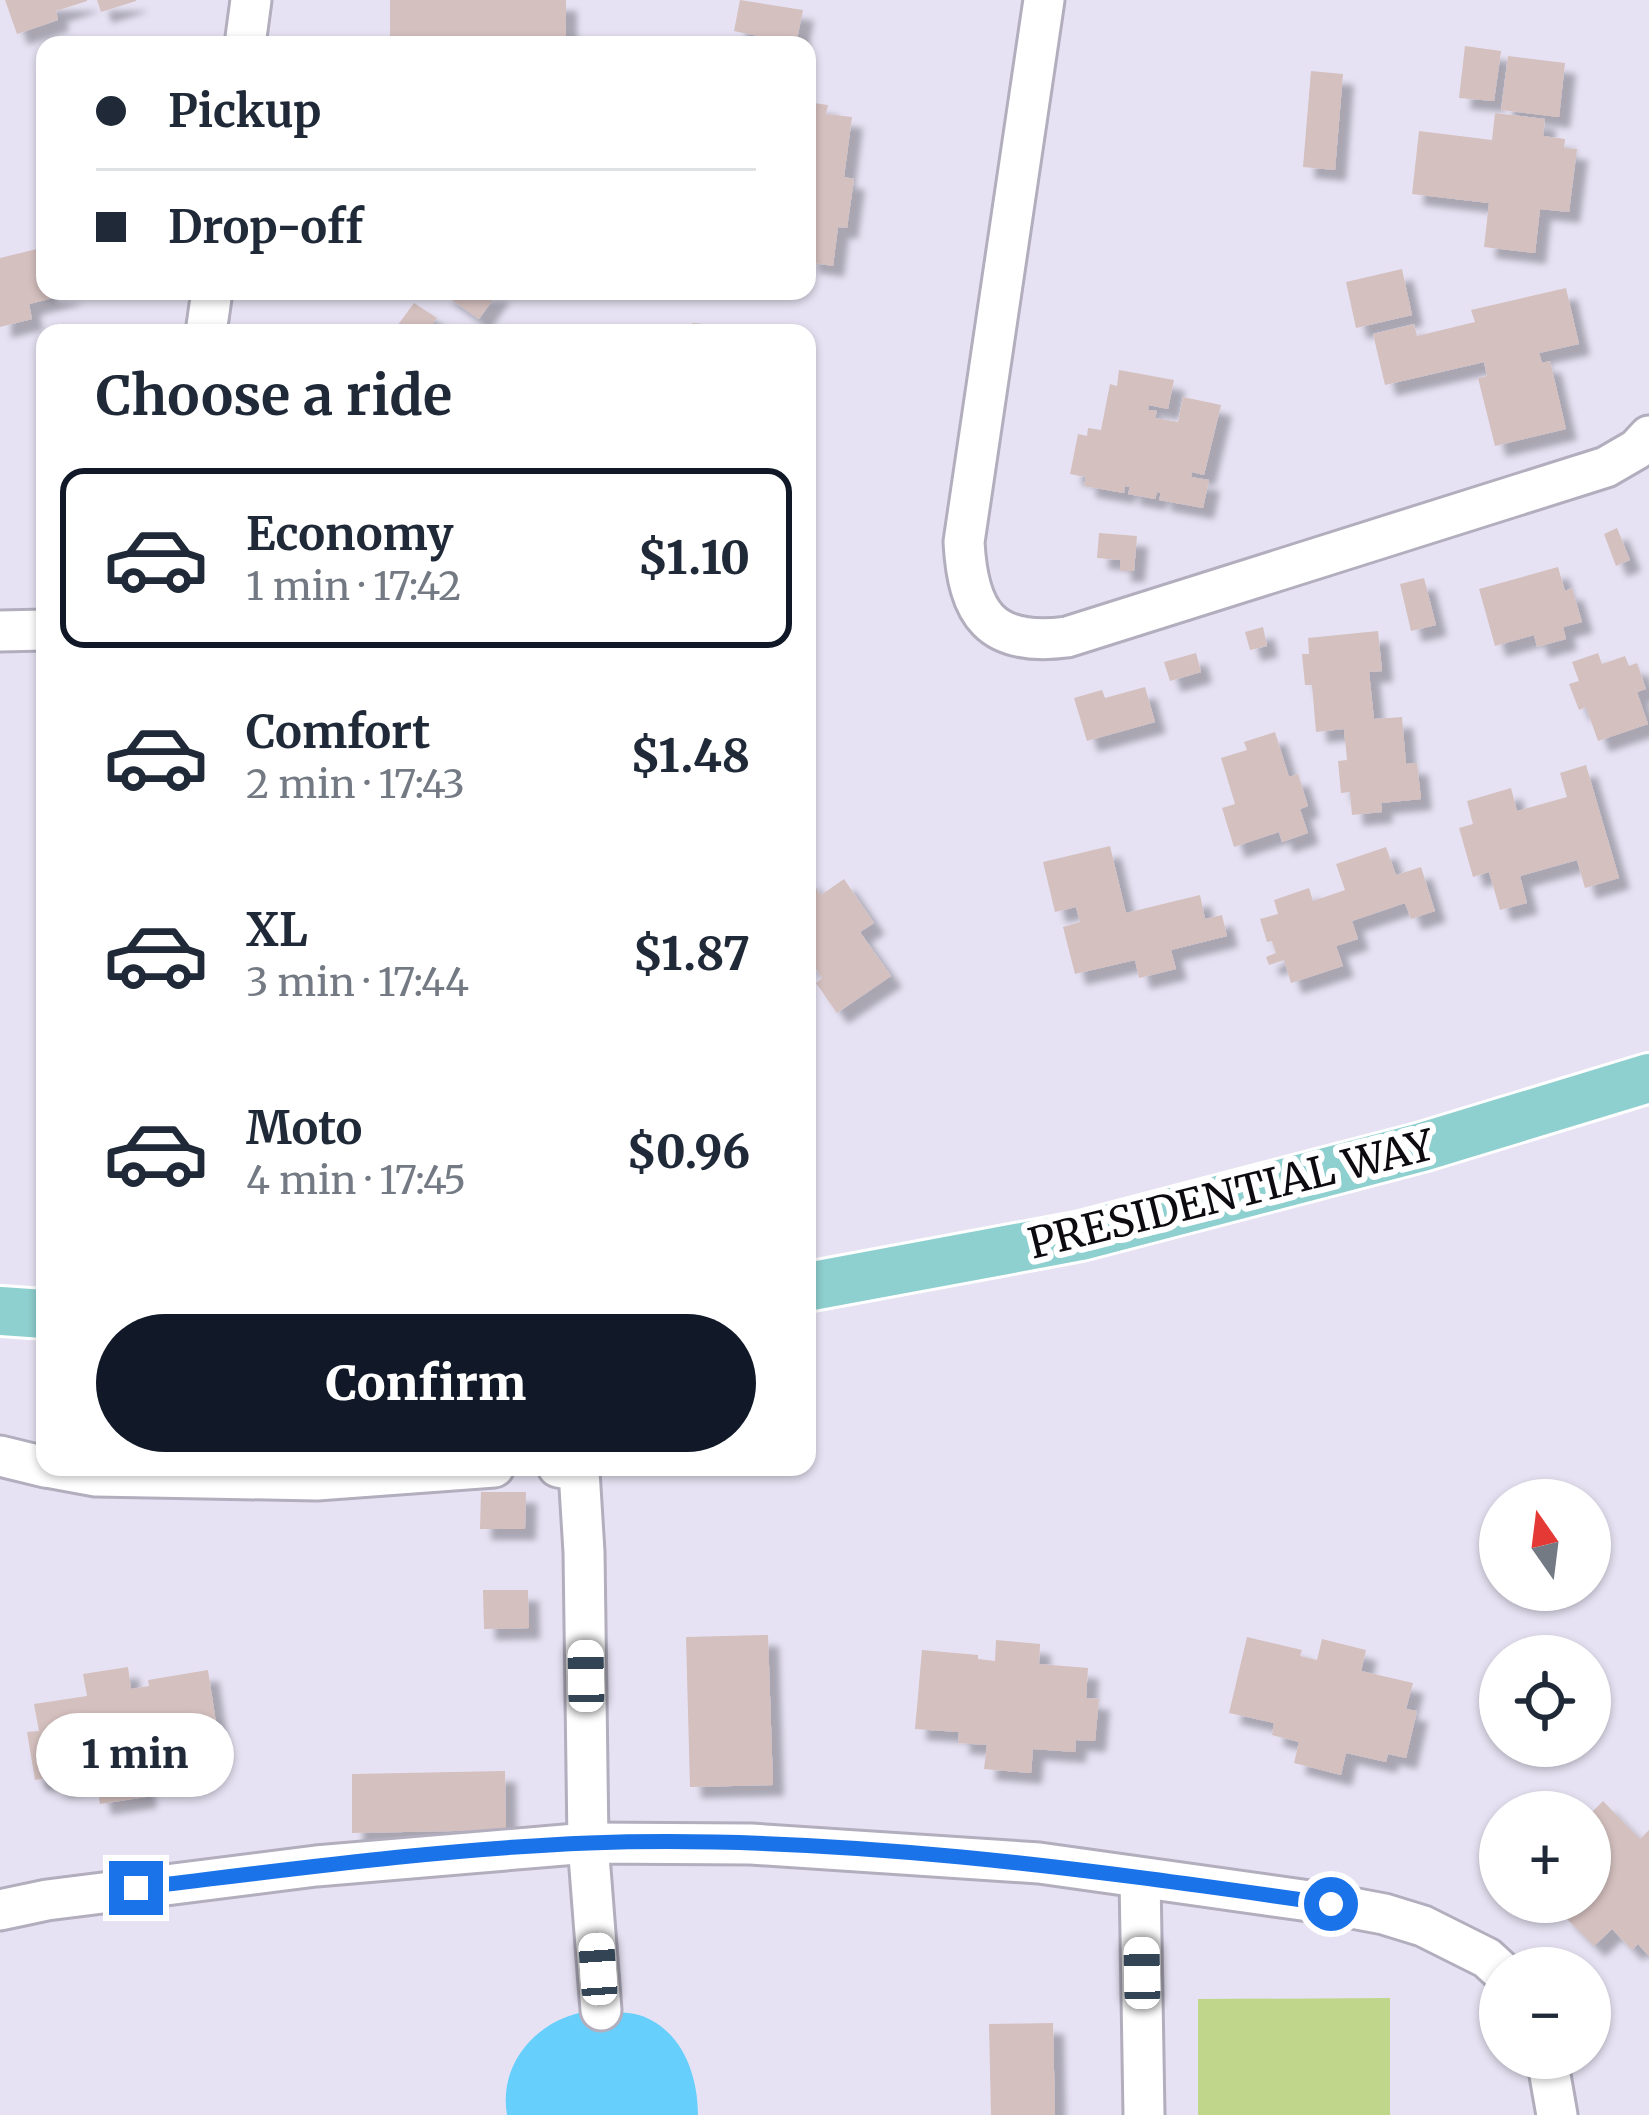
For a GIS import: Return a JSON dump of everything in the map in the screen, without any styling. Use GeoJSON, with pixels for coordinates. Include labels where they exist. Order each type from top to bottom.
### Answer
{"type":"FeatureCollection","features":[{"type":"Feature","properties":{"kind":"main road","name":"PRESIDENTIAL WAY"},"geometry":{"type":"LineString","coordinates":[[816,1285],[1081,1235],[1422,1147],[1649,1078]]}},
{"type":"Feature","properties":{"kind":"main road"},"geometry":{"type":"LineString","coordinates":[[0,1310],[36,1312]]}},
{"type":"Feature","properties":{"kind":"street"},"geometry":{"type":"LineString","coordinates":[[246,36],[251,0]]}},
{"type":"Feature","properties":{"kind":"street"},"geometry":{"type":"LineString","coordinates":[[1044,0],[964,542],[972,598],[985,619],[1004,634],[1034,641],[1066,637],[1606,467],[1649,436]]}},
{"type":"Feature","properties":{"kind":"street"},"geometry":{"type":"LineString","coordinates":[[0,631],[36,630]]}},
{"type":"Feature","properties":{"kind":"street"},"geometry":{"type":"LineString","coordinates":[[0,1456],[36,1465]]}},
{"type":"Feature","properties":{"kind":"street"},"geometry":{"type":"LineString","coordinates":[[96,1476],[317,1480],[371,1476]]}},
{"type":"Feature","properties":{"kind":"street"},"geometry":{"type":"LineString","coordinates":[[578,1476],[584,1552],[588,1843],[602,2010]]}},
{"type":"Feature","properties":{"kind":"street"},"geometry":{"type":"LineString","coordinates":[[0,1910],[316,1866],[588,1843],[796,1847],[1040,1863],[1384,1914],[1479,1954]]}},
{"type":"Feature","properties":{"kind":"street"},"geometry":{"type":"LineString","coordinates":[[1140,1878],[1144,2115]]}},
{"type":"Feature","properties":{"kind":"street"},"geometry":{"type":"LineString","coordinates":[[1551,2079],[1557,2115]]}},
{"type":"Feature","properties":{"kind":"green space"},"geometry":{"type":"Polygon","coordinates":[[[1390,1998],[1390,2115],[1198,2115],[1198,1999],[1390,1998]]]}},
{"type":"Feature","properties":{"kind":"water"},"geometry":{"type":"Polygon","coordinates":[[[601,2010],[639,2015],[677,2042],[691,2069],[698,2115],[507,2115],[510,2074],[530,2041],[562,2019],[601,2010]]]}},
{"type":"Feature","properties":{"kind":"building"},"geometry":{"type":"Polygon","coordinates":[[[5,0],[87,1],[56,11],[58,20],[17,34],[5,0]]]}},
{"type":"Feature","properties":{"kind":"building"},"geometry":{"type":"Polygon","coordinates":[[[97,0],[136,0],[136,1],[101,12],[97,0]]]}},
{"type":"Feature","properties":{"kind":"building"},"geometry":{"type":"Polygon","coordinates":[[[390,0],[566,0],[566,36],[390,36],[390,0]]]}},
{"type":"Feature","properties":{"kind":"building"},"geometry":{"type":"Polygon","coordinates":[[[740,0],[803,10],[798,36],[734,31],[740,0]]]}},
{"type":"Feature","properties":{"kind":"building"},"geometry":{"type":"Polygon","coordinates":[[[1465,46],[1501,51],[1494,101],[1459,98],[1465,46]]]}},
{"type":"Feature","properties":{"kind":"building"},"geometry":{"type":"Polygon","coordinates":[[[1508,56],[1565,63],[1559,117],[1501,110],[1508,56]]]}},
{"type":"Feature","properties":{"kind":"building"},"geometry":{"type":"Polygon","coordinates":[[[1311,71],[1343,74],[1335,170],[1303,167],[1311,71]]]}},
{"type":"Feature","properties":{"kind":"building"},"geometry":{"type":"Polygon","coordinates":[[[816,103],[828,105],[826,114],[852,117],[844,177],[854,179],[847,228],[838,227],[833,266],[816,263],[816,103]]]}},
{"type":"Feature","properties":{"kind":"building"},"geometry":{"type":"Polygon","coordinates":[[[1495,113],[1545,119],[1543,136],[1565,139],[1564,148],[1577,149],[1569,212],[1540,209],[1535,253],[1484,247],[1489,203],[1412,194],[1419,131],[1492,140],[1495,113]]]}},
{"type":"Feature","properties":{"kind":"building"},"geometry":{"type":"Polygon","coordinates":[[[36,249],[36,300],[45,300],[29,304],[32,319],[0,327],[0,258],[36,249]]]}},
{"type":"Feature","properties":{"kind":"building"},"geometry":{"type":"Polygon","coordinates":[[[1402,269],[1412,315],[1356,328],[1346,282],[1402,269]]]}},
{"type":"Feature","properties":{"kind":"building"},"geometry":{"type":"Polygon","coordinates":[[[1566,288],[1579,344],[1539,353],[1542,363],[1550,361],[1566,429],[1495,446],[1478,378],[1487,376],[1484,362],[1385,385],[1373,334],[1414,324],[1417,336],[1475,322],[1471,310],[1566,288]]]}},
{"type":"Feature","properties":{"kind":"building"},"geometry":{"type":"Polygon","coordinates":[[[452,300],[493,300],[479,319],[452,300]]]}},
{"type":"Feature","properties":{"kind":"building"},"geometry":{"type":"Polygon","coordinates":[[[414,303],[437,318],[433,324],[399,324],[414,303]]]}},
{"type":"Feature","properties":{"kind":"building"},"geometry":{"type":"Polygon","coordinates":[[[1119,370],[1174,380],[1168,409],[1149,405],[1148,410],[1157,411],[1155,418],[1178,422],[1183,397],[1221,405],[1204,475],[1192,472],[1191,477],[1209,480],[1203,508],[1159,500],[1161,493],[1157,492],[1155,499],[1128,494],[1130,487],[1125,486],[1124,493],[1084,486],[1086,477],[1070,474],[1078,434],[1087,436],[1088,428],[1101,430],[1110,384],[1117,386],[1119,370]]]}},
{"type":"Feature","properties":{"kind":"building"},"geometry":{"type":"Polygon","coordinates":[[[1617,528],[1630,560],[1616,566],[1604,534],[1617,528]]]}},
{"type":"Feature","properties":{"kind":"building"},"geometry":{"type":"Polygon","coordinates":[[[1099,533],[1137,536],[1134,571],[1120,571],[1120,560],[1097,558],[1099,533]]]}},
{"type":"Feature","properties":{"kind":"building"},"geometry":{"type":"Polygon","coordinates":[[[1558,567],[1565,591],[1572,588],[1582,622],[1563,627],[1566,639],[1537,647],[1534,635],[1495,646],[1479,589],[1558,567]]]}},
{"type":"Feature","properties":{"kind":"building"},"geometry":{"type":"Polygon","coordinates":[[[1424,578],[1436,625],[1411,631],[1400,584],[1424,578]]]}},
{"type":"Feature","properties":{"kind":"building"},"geometry":{"type":"Polygon","coordinates":[[[1263,627],[1267,646],[1250,650],[1245,632],[1263,627]]]}},
{"type":"Feature","properties":{"kind":"building"},"geometry":{"type":"Polygon","coordinates":[[[1378,631],[1382,671],[1369,672],[1374,719],[1402,717],[1406,764],[1417,763],[1421,799],[1381,803],[1382,812],[1352,815],[1350,792],[1341,793],[1338,761],[1347,760],[1344,729],[1316,732],[1312,685],[1305,685],[1302,654],[1309,654],[1308,638],[1378,631]]]}},
{"type":"Feature","properties":{"kind":"building"},"geometry":{"type":"Polygon","coordinates":[[[1196,653],[1201,672],[1170,681],[1164,662],[1196,653]]]}},
{"type":"Feature","properties":{"kind":"building"},"geometry":{"type":"Polygon","coordinates":[[[1598,653],[1602,664],[1625,656],[1629,666],[1637,663],[1646,689],[1637,692],[1648,724],[1598,741],[1586,707],[1579,710],[1569,684],[1579,681],[1572,662],[1598,653]]]}},
{"type":"Feature","properties":{"kind":"building"},"geometry":{"type":"Polygon","coordinates":[[[1145,687],[1155,722],[1087,741],[1074,698],[1102,690],[1105,698],[1145,687]]]}},
{"type":"Feature","properties":{"kind":"building"},"geometry":{"type":"Polygon","coordinates":[[[1275,732],[1289,777],[1298,774],[1308,806],[1300,809],[1308,833],[1282,842],[1279,832],[1234,847],[1222,808],[1235,804],[1221,758],[1247,750],[1244,742],[1275,732]]]}},
{"type":"Feature","properties":{"kind":"building"},"geometry":{"type":"Polygon","coordinates":[[[1586,765],[1619,878],[1585,888],[1577,860],[1520,876],[1527,903],[1500,910],[1489,872],[1473,877],[1459,828],[1473,824],[1467,801],[1511,788],[1517,811],[1567,797],[1560,773],[1586,765]]]}},
{"type":"Feature","properties":{"kind":"building"},"geometry":{"type":"Polygon","coordinates":[[[1110,846],[1126,913],[1200,895],[1205,919],[1222,915],[1227,936],[1171,950],[1176,969],[1139,978],[1135,960],[1075,974],[1063,927],[1080,922],[1076,907],[1055,912],[1043,862],[1110,846]]]}},
{"type":"Feature","properties":{"kind":"building"},"geometry":{"type":"Polygon","coordinates":[[[1386,847],[1396,875],[1421,867],[1435,911],[1411,919],[1405,903],[1352,921],[1358,939],[1336,946],[1343,966],[1291,983],[1284,960],[1269,965],[1266,957],[1276,953],[1260,919],[1278,914],[1274,900],[1309,888],[1313,901],[1345,890],[1336,864],[1386,847]]]}},
{"type":"Feature","properties":{"kind":"building"},"geometry":{"type":"Polygon","coordinates":[[[844,879],[874,923],[860,932],[891,976],[837,1013],[816,983],[822,978],[816,969],[816,888],[821,895],[844,879]]]}},
{"type":"Feature","properties":{"kind":"building"},"geometry":{"type":"Polygon","coordinates":[[[481,1492],[526,1492],[525,1529],[480,1529],[481,1492]]]}},
{"type":"Feature","properties":{"kind":"building"},"geometry":{"type":"Polygon","coordinates":[[[483,1590],[528,1590],[529,1628],[484,1629],[483,1590]]]}},
{"type":"Feature","properties":{"kind":"building"},"geometry":{"type":"Polygon","coordinates":[[[768,1635],[773,1785],[690,1787],[686,1637],[768,1635]]]}},
{"type":"Feature","properties":{"kind":"building"},"geometry":{"type":"Polygon","coordinates":[[[1247,1637],[1302,1650],[1300,1656],[1317,1660],[1322,1639],[1366,1650],[1361,1671],[1413,1683],[1406,1709],[1417,1711],[1406,1758],[1388,1754],[1386,1762],[1346,1753],[1341,1775],[1294,1763],[1299,1742],[1272,1735],[1274,1723],[1229,1713],[1247,1637]]]}},
{"type":"Feature","properties":{"kind":"building"},"geometry":{"type":"Polygon","coordinates":[[[996,1640],[1040,1644],[1039,1664],[1088,1668],[1086,1698],[1099,1699],[1095,1741],[1076,1740],[1075,1752],[1033,1749],[1031,1773],[984,1769],[987,1745],[958,1743],[959,1732],[915,1729],[922,1650],[995,1661],[996,1640]]]}},
{"type":"Feature","properties":{"kind":"building"},"geometry":{"type":"Polygon","coordinates":[[[128,1667],[131,1689],[149,1686],[148,1680],[208,1670],[220,1749],[168,1758],[170,1768],[142,1773],[146,1797],[100,1804],[96,1779],[56,1786],[54,1777],[35,1780],[27,1732],[39,1731],[34,1704],[87,1696],[83,1674],[128,1667]]]}},
{"type":"Feature","properties":{"kind":"building"},"geometry":{"type":"Polygon","coordinates":[[[505,1771],[506,1830],[352,1833],[352,1774],[505,1771]]]}},
{"type":"Feature","properties":{"kind":"building"},"geometry":{"type":"Polygon","coordinates":[[[1611,1809],[1640,1839],[1649,1830],[1649,1956],[1638,1944],[1632,1950],[1612,1929],[1594,1946],[1571,1923],[1611,1923],[1611,1809]]]}},
{"type":"Feature","properties":{"kind":"building"},"geometry":{"type":"Polygon","coordinates":[[[1053,2023],[1055,2115],[991,2115],[989,2024],[1053,2023]]]}},
{"type":"Feature","properties":{"kind":"route"},"geometry":{"type":"LineString","coordinates":[[136,1888],[316,1866],[588,1843],[752,1844],[1040,1863],[1331,1904]]}}]}
